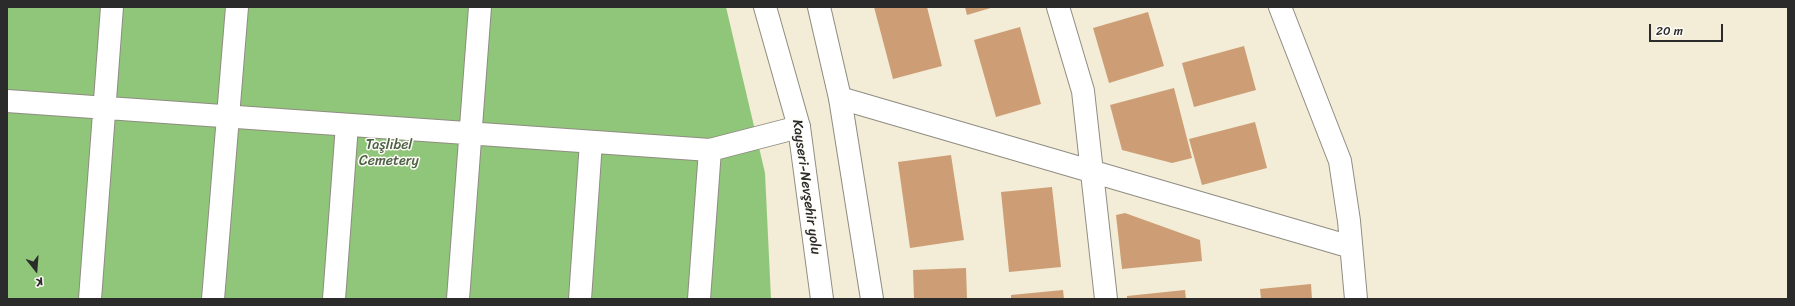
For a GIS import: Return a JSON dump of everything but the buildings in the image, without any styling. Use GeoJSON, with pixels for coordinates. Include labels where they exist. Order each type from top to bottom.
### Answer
{"type":"FeatureCollection","features":[{"type":"Feature","properties":{"kind":"main road"},"geometry":{"type":"LineString","coordinates":[[90,299],[112,7]]}},
{"type":"Feature","properties":{"kind":"main road"},"geometry":{"type":"LineString","coordinates":[[213,299],[237,7]]}},
{"type":"Feature","properties":{"kind":"main road"},"geometry":{"type":"LineString","coordinates":[[458,299],[480,7]]}},
{"type":"Feature","properties":{"kind":"main road","name":"Kayseri-Nevşehir yolu"},"geometry":{"type":"LineString","coordinates":[[765,7],[799,127],[822,299]]}},
{"type":"Feature","properties":{"kind":"main road"},"geometry":{"type":"LineString","coordinates":[[819,7],[840,98],[872,299]]}},
{"type":"Feature","properties":{"kind":"main road"},"geometry":{"type":"LineString","coordinates":[[1058,7],[1083,91],[1106,299]]}},
{"type":"Feature","properties":{"kind":"main road"},"geometry":{"type":"LineString","coordinates":[[1280,7],[1340,161],[1349,221],[1356,299]]}},
{"type":"Feature","properties":{"kind":"main road"},"geometry":{"type":"LineString","coordinates":[[840,98],[1351,247]]}},
{"type":"Feature","properties":{"kind":"main road"},"geometry":{"type":"LineString","coordinates":[[7,101],[710,150],[799,127]]}},
{"type":"Feature","properties":{"kind":"main road"},"geometry":{"type":"LineString","coordinates":[[334,299],[347,125]]}},
{"type":"Feature","properties":{"kind":"main road"},"geometry":{"type":"LineString","coordinates":[[580,299],[591,142]]}},
{"type":"Feature","properties":{"kind":"main road"},"geometry":{"type":"LineString","coordinates":[[699,299],[710,150]]}},
{"type":"Feature","properties":{"kind":"green space","name":"Taşlıbel Cemetery"},"geometry":{"type":"Polygon","coordinates":[[[7,7],[726,7],[765,173],[771,299],[7,299],[7,7]]]}}]}
